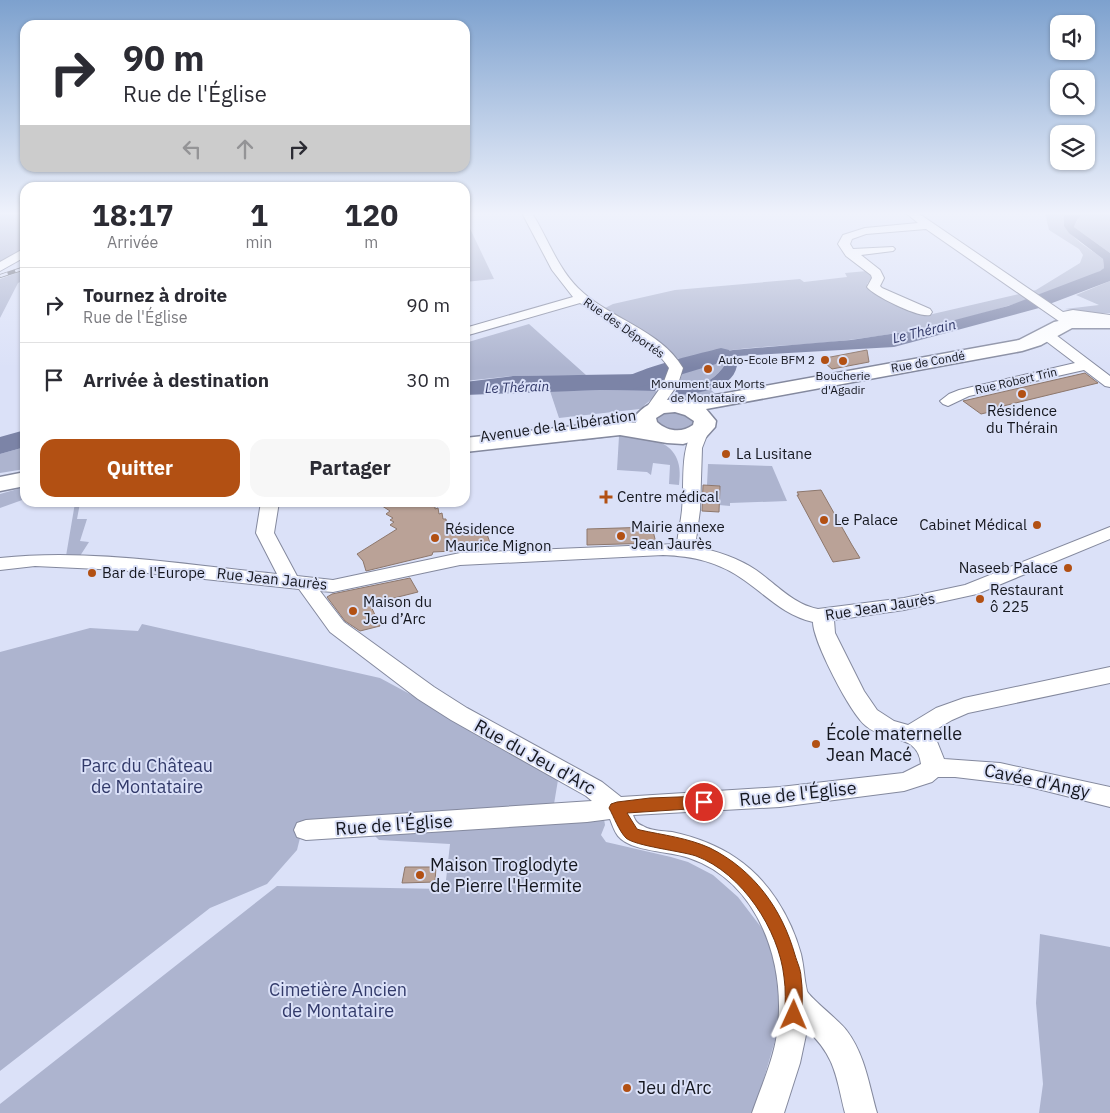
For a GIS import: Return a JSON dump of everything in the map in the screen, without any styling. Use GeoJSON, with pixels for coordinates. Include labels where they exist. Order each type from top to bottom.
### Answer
{"type":"FeatureCollection","features":[{"type":"Feature","properties":{"kind":"main road","name":"Rue de Condé"},"geometry":{"type":"LineString","coordinates":[[675,399],[705,412],[713,406],[742,396],[1022,345],[1047,335],[1065,319],[1110,321]]}},
{"type":"Feature","properties":{"kind":"main road","name":"Avenue de la Libération"},"geometry":{"type":"LineString","coordinates":[[470,437],[610,422],[675,399],[685,436],[663,435],[620,428],[470,444]]}},
{"type":"Feature","properties":{"kind":"main road"},"geometry":{"type":"LineString","coordinates":[[663,435],[646,423],[645,418],[675,399]]}},
{"type":"Feature","properties":{"kind":"main road"},"geometry":{"type":"LineString","coordinates":[[0,477],[20,474]]}},
{"type":"Feature","properties":{"kind":"main road"},"geometry":{"type":"LineString","coordinates":[[0,484],[20,480]]}},
{"type":"Feature","properties":{"kind":"street","name":"Rue des Déportés"},"geometry":{"type":"LineString","coordinates":[[557,265],[572,288],[582,298],[645,339],[675,399]]}},
{"type":"Feature","properties":{"kind":"street"},"geometry":{"type":"LineString","coordinates":[[866,265],[876,273],[878,278],[873,287],[877,291],[925,312]]}},
{"type":"Feature","properties":{"kind":"street"},"geometry":{"type":"LineString","coordinates":[[987,265],[1065,319]]}},
{"type":"Feature","properties":{"kind":"street"},"geometry":{"type":"LineString","coordinates":[[470,331],[582,298]]}},
{"type":"Feature","properties":{"kind":"street"},"geometry":{"type":"LineString","coordinates":[[1047,335],[1110,384]]}},
{"type":"Feature","properties":{"kind":"street","name":"Rue Robert Trin"},"geometry":{"type":"LineString","coordinates":[[948,401],[964,393],[1086,365]]}},
{"type":"Feature","properties":{"kind":"street"},"geometry":{"type":"LineString","coordinates":[[675,399],[694,448],[691,510],[685,550]]}},
{"type":"Feature","properties":{"kind":"street"},"geometry":{"type":"LineString","coordinates":[[663,435],[684,449],[693,467]]}},
{"type":"Feature","properties":{"kind":"street","name":"Rue du Jeu d'Arc"},"geometry":{"type":"LineString","coordinates":[[269,507],[265,534],[286,573],[314,598],[337,627],[426,693],[459,714],[594,789],[617,808],[631,833],[703,852],[727,865],[747,883],[767,908],[777,925],[793,976],[792,1034],[768,1113]]}},
{"type":"Feature","properties":{"kind":"street","name":"Rue Jean Jaurès"},"geometry":{"type":"LineString","coordinates":[[0,564],[35,560],[120,564],[297,583],[341,585],[428,564],[466,558],[663,549],[685,550],[714,556],[731,563],[797,610],[812,616],[826,616],[904,604],[970,590],[1110,532]]}},
{"type":"Feature","properties":{"kind":"street"},"geometry":{"type":"LineString","coordinates":[[826,616],[823,623],[824,632],[864,711],[876,723],[919,738],[929,747],[932,754],[933,768]]}},
{"type":"Feature","properties":{"kind":"street"},"geometry":{"type":"LineString","coordinates":[[911,734],[944,714],[964,706],[1110,675]]}},
{"type":"Feature","properties":{"kind":"street","name":"Cavée d'Angy"},"geometry":{"type":"LineString","coordinates":[[933,768],[966,766],[991,770],[1110,797]]}},
{"type":"Feature","properties":{"kind":"street","name":"Rue de l'Église"},"geometry":{"type":"LineString","coordinates":[[306,830],[587,812],[650,804],[757,800],[870,787],[916,779],[924,776],[933,768]]}},
{"type":"Feature","properties":{"kind":"street"},"geometry":{"type":"LineString","coordinates":[[794,1000],[826,1028],[841,1048],[850,1072],[861,1113]]}},
{"type":"Feature","properties":{"kind":"green space"},"geometry":{"type":"Polygon","coordinates":[[[470,265],[487,265],[494,279],[470,281],[470,265]]]}},
{"type":"Feature","properties":{"kind":"green space"},"geometry":{"type":"Polygon","coordinates":[[[1077,265],[1104,265],[1104,268],[1099,272],[1041,295],[964,319],[938,325],[858,339],[736,349],[680,360],[648,335],[605,308],[613,304],[675,290],[800,279],[804,282],[847,277],[845,273],[867,271],[872,277],[867,284],[871,291],[924,316],[1036,290],[1077,265]]]}},
{"type":"Feature","properties":{"kind":"green space"},"geometry":{"type":"Polygon","coordinates":[[[20,272],[20,282],[0,318],[0,279],[20,272]]]}},
{"type":"Feature","properties":{"kind":"green space"},"geometry":{"type":"Polygon","coordinates":[[[1110,281],[1110,313],[1092,313],[1065,309],[1099,305],[1076,295],[1110,281]]]}},
{"type":"Feature","properties":{"kind":"green space"},"geometry":{"type":"Polygon","coordinates":[[[529,324],[586,375],[513,376],[470,380],[470,342],[529,324]]]}},
{"type":"Feature","properties":{"kind":"green space"},"geometry":{"type":"Polygon","coordinates":[[[716,360],[726,363],[712,379],[694,385],[679,384],[684,368],[716,360]]]}},
{"type":"Feature","properties":{"kind":"green space"},"geometry":{"type":"Polygon","coordinates":[[[711,390],[718,396],[696,401],[654,397],[640,409],[559,418],[550,391],[655,391],[674,395],[711,390]]]}},
{"type":"Feature","properties":{"kind":"green space"},"geometry":{"type":"Polygon","coordinates":[[[669,411],[685,413],[694,421],[692,427],[679,432],[660,428],[655,417],[669,411]]]}},
{"type":"Feature","properties":{"kind":"green space"},"geometry":{"type":"Polygon","coordinates":[[[606,434],[647,438],[669,447],[676,456],[680,469],[679,485],[669,484],[670,465],[653,463],[651,475],[647,472],[617,470],[619,436],[582,441],[580,437],[606,434]]]}},
{"type":"Feature","properties":{"kind":"green space"},"geometry":{"type":"Polygon","coordinates":[[[20,448],[20,470],[0,473],[0,454],[20,448]]]}},
{"type":"Feature","properties":{"kind":"green space"},"geometry":{"type":"Polygon","coordinates":[[[708,464],[772,466],[787,501],[730,503],[730,506],[719,505],[720,486],[707,485],[708,464]]]}},
{"type":"Feature","properties":{"kind":"green space"},"geometry":{"type":"Polygon","coordinates":[[[20,488],[20,501],[0,508],[0,494],[20,488]]]}},
{"type":"Feature","properties":{"kind":"green space"},"geometry":{"type":"Polygon","coordinates":[[[74,507],[79,507],[77,519],[87,519],[80,541],[89,542],[80,556],[66,556],[74,507]]]}},
{"type":"Feature","properties":{"kind":"green space"},"geometry":{"type":"Polygon","coordinates":[[[142,624],[380,678],[559,774],[553,810],[604,819],[605,825],[601,835],[606,842],[688,862],[713,875],[738,897],[764,931],[775,952],[782,1000],[776,1037],[754,1113],[0,1113],[0,1104],[277,886],[445,889],[450,844],[379,840],[362,823],[303,826],[297,850],[267,884],[210,908],[0,1071],[0,652],[90,628],[138,631],[142,624]]]}},
{"type":"Feature","properties":{"kind":"green space"},"geometry":{"type":"Polygon","coordinates":[[[1040,934],[1110,947],[1110,1113],[1039,1113],[1043,1084],[1036,1003],[1040,934]]]}},
{"type":"Feature","properties":{"kind":"water"},"geometry":{"type":"Polygon","coordinates":[[[1104,265],[1110,265],[1110,281],[1039,308],[894,347],[737,356],[737,367],[733,376],[726,383],[706,391],[674,395],[679,384],[694,385],[706,382],[717,375],[726,363],[716,360],[684,368],[680,360],[733,350],[851,340],[917,330],[1008,306],[1104,268],[1104,265]]]}},
{"type":"Feature","properties":{"kind":"water"},"geometry":{"type":"Polygon","coordinates":[[[666,366],[663,379],[655,391],[600,390],[470,395],[470,381],[513,376],[644,374],[666,366]]]}},
{"type":"Feature","properties":{"kind":"water"},"geometry":{"type":"Polygon","coordinates":[[[20,431],[20,448],[0,454],[0,437],[20,431]]]}},
{"type":"Feature","properties":{"kind":"building"},"geometry":{"type":"Polygon","coordinates":[[[867,350],[869,362],[832,369],[820,359],[867,350]]]}},
{"type":"Feature","properties":{"kind":"building","name":"Résidence du Thérain"},"geometry":{"type":"Polygon","coordinates":[[[1085,373],[1098,383],[999,407],[1002,409],[981,414],[963,401],[1085,373]]]}},
{"type":"Feature","properties":{"kind":"building"},"geometry":{"type":"Polygon","coordinates":[[[703,485],[720,486],[719,512],[702,511],[703,485]]]}},
{"type":"Feature","properties":{"kind":"building","name":"Le Palace"},"geometry":{"type":"Polygon","coordinates":[[[821,490],[860,558],[833,562],[797,495],[799,495],[797,492],[821,490]]]}},
{"type":"Feature","properties":{"kind":"building","name":"Résidence Maurice Mignon"},"geometry":{"type":"Polygon","coordinates":[[[384,507],[438,508],[439,514],[442,513],[443,519],[446,519],[447,530],[485,528],[492,549],[433,552],[432,555],[366,571],[363,561],[357,554],[397,529],[390,525],[394,522],[390,520],[393,518],[386,514],[390,511],[384,507]]]}},
{"type":"Feature","properties":{"kind":"building","name":"Mairie annexe Jean Jaurès"},"geometry":{"type":"Polygon","coordinates":[[[652,527],[656,543],[587,545],[587,529],[652,527]]]}},
{"type":"Feature","properties":{"kind":"building","name":"Maison du Jeu d’Arc"},"geometry":{"type":"Polygon","coordinates":[[[410,578],[418,592],[370,604],[380,626],[360,631],[345,621],[327,597],[332,594],[410,578]]]}},
{"type":"Feature","properties":{"kind":"building","name":"Maison Troglodyte de Pierre l'Hermite"},"geometry":{"type":"Polygon","coordinates":[[[405,867],[436,867],[435,882],[402,883],[405,867]]]}},
{"type":"Feature","properties":{"kind":"waterway","name":"Le Thérain"},"geometry":{"type":"LineString","coordinates":[[630,383],[660,372],[721,355]]}},
{"type":"Feature","properties":{"kind":"railway"},"geometry":{"type":"LineString","coordinates":[[0,276],[20,270]]}},
{"type":"Feature","properties":{"kind":"place","name":"Auto-Ecole BFM 2"},"geometry":{"type":"Point","coordinates":[825,360]}},
{"type":"Feature","properties":{"kind":"place","name":"Boucherie d'Agadir"},"geometry":{"type":"Point","coordinates":[843,361]}},
{"type":"Feature","properties":{"kind":"place","name":"Monument aux Morts de Montataire"},"geometry":{"type":"Point","coordinates":[708,369]}},
{"type":"Feature","properties":{"kind":"place","name":"Résidence du Thérain"},"geometry":{"type":"Point","coordinates":[1022,394]}},
{"type":"Feature","properties":{"kind":"place","name":"La Lusitane"},"geometry":{"type":"Point","coordinates":[726,454]}},
{"type":"Feature","properties":{"kind":"place","name":"Centre médical"},"geometry":{"type":"Point","coordinates":[606,497]}},
{"type":"Feature","properties":{"kind":"place","name":"Le Palace"},"geometry":{"type":"Point","coordinates":[824,520]}},
{"type":"Feature","properties":{"kind":"place","name":"Cabinet Médical"},"geometry":{"type":"Point","coordinates":[1037,525]}},
{"type":"Feature","properties":{"kind":"place","name":"Mairie annexe Jean Jaurès"},"geometry":{"type":"Point","coordinates":[621,536]}},
{"type":"Feature","properties":{"kind":"place","name":"Résidence Maurice Mignon"},"geometry":{"type":"Point","coordinates":[435,538]}},
{"type":"Feature","properties":{"kind":"place","name":"Naseeb Palace"},"geometry":{"type":"Point","coordinates":[1068,568]}},
{"type":"Feature","properties":{"kind":"place","name":"Bar de l'Europe"},"geometry":{"type":"Point","coordinates":[92,573]}},
{"type":"Feature","properties":{"kind":"place","name":"Restaurant ô 225"},"geometry":{"type":"Point","coordinates":[980,599]}},
{"type":"Feature","properties":{"kind":"place","name":"Maison du Jeu d’Arc"},"geometry":{"type":"Point","coordinates":[353,611]}},
{"type":"Feature","properties":{"kind":"place","name":"École maternelle Jean Macé"},"geometry":{"type":"Point","coordinates":[816,744]}},
{"type":"Feature","properties":{"kind":"place","name":"Maison Troglodyte de Pierre l'Hermite"},"geometry":{"type":"Point","coordinates":[420,875]}},
{"type":"Feature","properties":{"kind":"place","name":"Jeu d'Arc"},"geometry":{"type":"Point","coordinates":[627,1088]}},
{"type":"Feature","properties":{"kind":"route"},"geometry":{"type":"LineString","coordinates":[[704,802],[650,804],[617,808],[631,833],[637,836],[691,847],[703,852],[727,865],[756,893],[771,913],[783,942],[793,976],[794,1015]]}},
{"type":"Feature","properties":{"kind":"park label","name":"Parc du Château de Montataire"},"geometry":{"type":"Point","coordinates":[147,776]}},
{"type":"Feature","properties":{"kind":"park label","name":"Cimetière Ancien de Montataire"},"geometry":{"type":"Point","coordinates":[338,1000]}}]}
